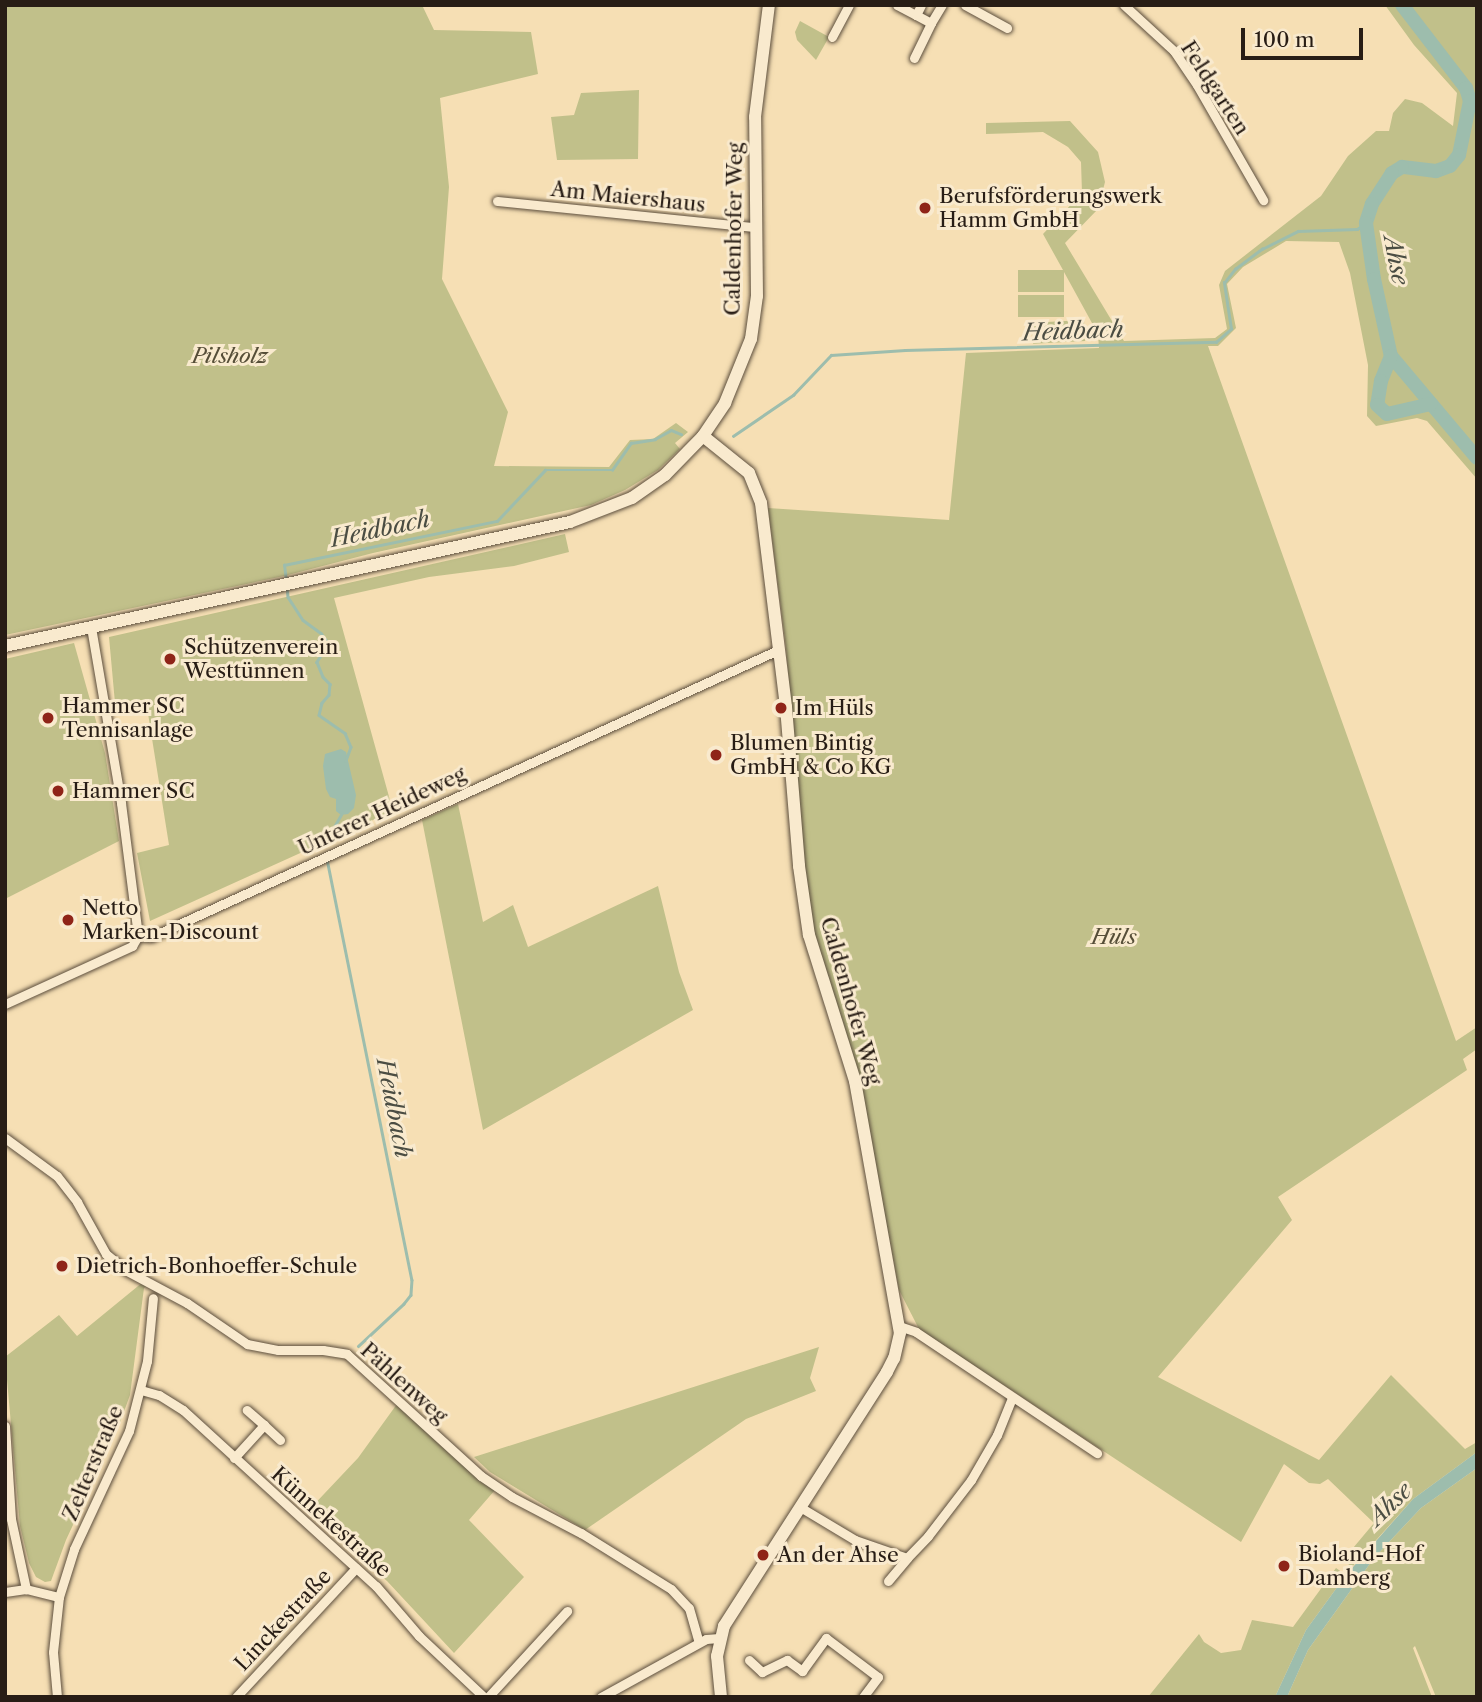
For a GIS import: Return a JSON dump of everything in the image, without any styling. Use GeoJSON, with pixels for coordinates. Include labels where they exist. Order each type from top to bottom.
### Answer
{"type":"FeatureCollection","features":[{"type":"Feature","properties":{"kind":"main road","name":"Caldenhofer Weg"},"geometry":{"type":"LineString","coordinates":[[721,1697],[717,1675],[719,1638],[730,1615],[890,1365],[898,1346],[899,1326],[856,1081],[809,934],[758,493],[749,473],[704,436],[733,389],[751,339],[757,296],[755,117],[769,5]]}},
{"type":"Feature","properties":{"kind":"main road"},"geometry":{"type":"LineString","coordinates":[[5,646],[570,522],[632,498],[665,475],[704,436]]}},
{"type":"Feature","properties":{"kind":"street"},"geometry":{"type":"LineString","coordinates":[[832,37],[849,5]]}},
{"type":"Feature","properties":{"kind":"street"},"geometry":{"type":"LineString","coordinates":[[897,5],[931,23]]}},
{"type":"Feature","properties":{"kind":"street"},"geometry":{"type":"LineString","coordinates":[[916,15],[921,5]]}},
{"type":"Feature","properties":{"kind":"street"},"geometry":{"type":"LineString","coordinates":[[914,58],[942,5]]}},
{"type":"Feature","properties":{"kind":"street"},"geometry":{"type":"LineString","coordinates":[[965,5],[1007,28]]}},
{"type":"Feature","properties":{"kind":"street","name":"Feldgarten"},"geometry":{"type":"LineString","coordinates":[[1124,5],[1174,51],[1197,85],[1263,201]]}},
{"type":"Feature","properties":{"kind":"street","name":"Am Maiershaus"},"geometry":{"type":"LineString","coordinates":[[497,201],[755,227]]}},
{"type":"Feature","properties":{"kind":"street"},"geometry":{"type":"LineString","coordinates":[[91,627],[121,803],[138,936]]}},
{"type":"Feature","properties":{"kind":"street","name":"Unterer Heideweg"},"geometry":{"type":"LineString","coordinates":[[5,1004],[132,946],[138,936],[151,937],[778,650]]}},
{"type":"Feature","properties":{"kind":"street","name":"Pählenweg"},"geometry":{"type":"LineString","coordinates":[[5,1138],[57,1176],[77,1202],[106,1254],[127,1271],[187,1303],[247,1344],[278,1350],[323,1350],[347,1354],[481,1476],[512,1497],[593,1540],[671,1589],[688,1608],[699,1642]]}},
{"type":"Feature","properties":{"kind":"street","name":"Zelterstraße"},"geometry":{"type":"LineString","coordinates":[[57,1697],[53,1652],[59,1597],[74,1549],[129,1431],[141,1390],[153,1298]]}},
{"type":"Feature","properties":{"kind":"street"},"geometry":{"type":"LineString","coordinates":[[899,1326],[916,1332],[1097,1453]]}},
{"type":"Feature","properties":{"kind":"street","name":"Künnekestraße"},"geometry":{"type":"LineString","coordinates":[[141,1390],[159,1395],[183,1410],[376,1586],[419,1636],[486,1697]]}},
{"type":"Feature","properties":{"kind":"street"},"geometry":{"type":"LineString","coordinates":[[888,1581],[928,1536],[971,1480],[997,1435],[1012,1398]]}},
{"type":"Feature","properties":{"kind":"street"},"geometry":{"type":"LineString","coordinates":[[247,1410],[280,1440]]}},
{"type":"Feature","properties":{"kind":"street"},"geometry":{"type":"LineString","coordinates":[[234,1458],[264,1425]]}},
{"type":"Feature","properties":{"kind":"street"},"geometry":{"type":"LineString","coordinates":[[5,1426],[11,1519],[26,1589]]}},
{"type":"Feature","properties":{"kind":"street"},"geometry":{"type":"LineString","coordinates":[[800,1507],[855,1540],[908,1558]]}},
{"type":"Feature","properties":{"kind":"street","name":"Linckestraße"},"geometry":{"type":"LineString","coordinates":[[236,1697],[356,1568]]}},
{"type":"Feature","properties":{"kind":"street"},"geometry":{"type":"LineString","coordinates":[[5,1592],[26,1589],[59,1597]]}},
{"type":"Feature","properties":{"kind":"street"},"geometry":{"type":"LineString","coordinates":[[486,1697],[567,1611]]}},
{"type":"Feature","properties":{"kind":"street"},"geometry":{"type":"LineString","coordinates":[[601,1697],[699,1642],[719,1638]]}},
{"type":"Feature","properties":{"kind":"street"},"geometry":{"type":"LineString","coordinates":[[749,1660],[762,1672],[788,1660],[802,1671],[826,1638],[877,1677],[863,1697]]}},
{"type":"Feature","properties":{"kind":"green space","name":"Pilsholz"},"geometry":{"type":"Polygon","coordinates":[[[5,5],[422,5],[434,30],[531,32],[538,74],[440,98],[449,187],[442,279],[508,412],[494,466],[609,467],[630,440],[653,439],[676,423],[688,432],[675,443],[680,449],[658,470],[625,490],[591,505],[373,553],[284,576],[5,635],[5,5]]]}},
{"type":"Feature","properties":{"kind":"green space","name":"Hüls"},"geometry":{"type":"Polygon","coordinates":[[[1385,5],[1477,5],[1477,479],[1427,421],[1417,418],[1376,426],[1367,416],[1368,365],[1350,273],[1339,242],[1286,241],[1243,267],[1227,284],[1236,328],[1218,346],[1208,346],[1456,1041],[1477,1027],[1477,1049],[1463,1059],[1467,1070],[1278,1197],[1292,1220],[1158,1377],[1319,1460],[1391,1375],[1465,1449],[1477,1442],[1477,1452],[1413,1499],[1352,1567],[1343,1560],[1374,1523],[1328,1479],[1320,1484],[1309,1483],[1284,1464],[1241,1542],[919,1329],[899,1290],[865,1111],[815,935],[804,867],[786,648],[768,508],[949,520],[966,353],[1099,348],[1098,334],[1064,272],[1064,292],[1018,292],[1018,270],[1063,270],[1043,234],[1082,193],[1081,162],[1068,147],[1043,132],[986,134],[986,123],[1070,121],[1098,152],[1105,182],[1098,209],[1065,243],[1124,341],[1215,338],[1227,329],[1219,285],[1225,271],[1321,196],[1348,156],[1376,131],[1389,131],[1393,113],[1405,99],[1422,103],[1453,126],[1457,93],[1414,45],[1385,5]]]}},
{"type":"Feature","properties":{"kind":"green space"},"geometry":{"type":"Polygon","coordinates":[[[800,21],[829,37],[816,60],[797,40],[795,32],[800,21]]]}},
{"type":"Feature","properties":{"kind":"green space"},"geometry":{"type":"Polygon","coordinates":[[[639,90],[638,159],[557,160],[551,117],[574,115],[581,93],[639,90]]]}},
{"type":"Feature","properties":{"kind":"green space"},"geometry":{"type":"Polygon","coordinates":[[[1018,295],[1064,295],[1064,317],[1018,317],[1018,295]]]}},
{"type":"Feature","properties":{"kind":"green space"},"geometry":{"type":"Polygon","coordinates":[[[1084,320],[1085,341],[1033,344],[1032,323],[1084,320]]]}},
{"type":"Feature","properties":{"kind":"green space"},"geometry":{"type":"Polygon","coordinates":[[[565,534],[569,552],[514,566],[429,577],[334,598],[393,811],[150,921],[137,853],[169,845],[146,701],[115,703],[109,637],[565,534]]]}},
{"type":"Feature","properties":{"kind":"green space","name":"Hammer SC"},"geometry":{"type":"Polygon","coordinates":[[[74,643],[105,753],[119,841],[5,899],[5,659],[74,643]]]}},
{"type":"Feature","properties":{"kind":"green space"},"geometry":{"type":"Polygon","coordinates":[[[458,804],[483,922],[513,905],[528,947],[658,886],[679,972],[693,1010],[483,1130],[422,820],[458,804]]]}},
{"type":"Feature","properties":{"kind":"green space"},"geometry":{"type":"Polygon","coordinates":[[[143,1282],[147,1286],[144,1288],[130,1395],[118,1428],[66,1540],[51,1581],[45,1582],[36,1577],[29,1563],[20,1526],[5,1357],[59,1315],[77,1336],[143,1282]]]}},
{"type":"Feature","properties":{"kind":"green space"},"geometry":{"type":"Polygon","coordinates":[[[819,1347],[810,1378],[816,1391],[746,1419],[585,1530],[490,1472],[474,1457],[819,1347]]]}},
{"type":"Feature","properties":{"kind":"green space"},"geometry":{"type":"Polygon","coordinates":[[[397,1404],[495,1490],[469,1520],[524,1577],[454,1653],[387,1581],[307,1512],[358,1458],[397,1404]]]}},
{"type":"Feature","properties":{"kind":"green space"},"geometry":{"type":"Polygon","coordinates":[[[1477,1468],[1477,1697],[1436,1697],[1415,1646],[1413,1648],[1432,1697],[1287,1697],[1308,1650],[1374,1558],[1421,1508],[1477,1468]]]}},
{"type":"Feature","properties":{"kind":"green space"},"geometry":{"type":"Polygon","coordinates":[[[1336,1568],[1346,1575],[1306,1630],[1275,1697],[1148,1697],[1199,1634],[1204,1642],[1221,1653],[1241,1650],[1252,1620],[1293,1627],[1336,1568]]]}},
{"type":"Feature","properties":{"kind":"shaded area"},"geometry":{"type":"Polygon","coordinates":[[[341,749],[346,752],[356,795],[354,808],[348,814],[341,815],[336,811],[336,799],[330,797],[326,789],[323,766],[325,754],[341,749]]]}},
{"type":"Feature","properties":{"kind":"shaded area"},"geometry":{"type":"Polygon","coordinates":[[[1477,1452],[1477,1468],[1421,1508],[1374,1558],[1308,1650],[1287,1697],[1275,1697],[1306,1630],[1346,1575],[1413,1499],[1477,1452]]]}},
{"type":"Feature","properties":{"kind":"waterway","name":"Ahse"},"geometry":{"type":"LineString","coordinates":[[1402,5],[1466,88],[1470,101],[1459,155],[1450,166],[1436,171],[1402,167],[1392,173],[1372,204],[1366,223],[1374,279],[1391,356],[1477,458]]}},
{"type":"Feature","properties":{"kind":"waterway","name":"Heidbach"},"geometry":{"type":"LineString","coordinates":[[733,436],[793,395],[831,355],[905,350],[1216,342],[1231,329],[1224,283],[1235,269],[1262,249],[1298,231],[1357,229],[1366,223]]}},
{"type":"Feature","properties":{"kind":"waterway","name":"Ahse"},"geometry":{"type":"LineString","coordinates":[[1391,356],[1381,381],[1377,405],[1387,414],[1431,404]]}},
{"type":"Feature","properties":{"kind":"waterway","name":"Heidbach"},"geometry":{"type":"LineString","coordinates":[[286,581],[284,565],[497,521],[545,470],[612,470],[631,443],[655,439],[671,430],[681,434]]}},
{"type":"Feature","properties":{"kind":"waterway","name":"Heidbach"},"geometry":{"type":"LineString","coordinates":[[287,587],[288,597],[303,620],[321,633],[329,644],[317,662],[323,677],[330,684],[329,695],[322,703],[319,715],[345,733],[351,747],[346,761]]}},
{"type":"Feature","properties":{"kind":"waterway","name":"Heidbach"},"geometry":{"type":"LineString","coordinates":[[334,827],[341,815]]}},
{"type":"Feature","properties":{"kind":"waterway","name":"Heidbach"},"geometry":{"type":"LineString","coordinates":[[327,859],[412,1280],[411,1295],[404,1304],[359,1346]]}},
{"type":"Feature","properties":{"kind":"place","name":"Berufsförderungswerk Hamm GmbH"},"geometry":{"type":"Point","coordinates":[925,208]}},
{"type":"Feature","properties":{"kind":"place","name":"Schützenverein Westtünnen"},"geometry":{"type":"Point","coordinates":[170,659]}},
{"type":"Feature","properties":{"kind":"place","name":"Im Hüls"},"geometry":{"type":"Point","coordinates":[781,708]}},
{"type":"Feature","properties":{"kind":"place","name":"Hammer SC Tennisanlage"},"geometry":{"type":"Point","coordinates":[48,718]}},
{"type":"Feature","properties":{"kind":"place","name":"Blumen Bintig GmbH & Co KG"},"geometry":{"type":"Point","coordinates":[716,755]}},
{"type":"Feature","properties":{"kind":"place","name":"Hammer SC"},"geometry":{"type":"Point","coordinates":[58,791]}},
{"type":"Feature","properties":{"kind":"place","name":"Netto Marken-Discount"},"geometry":{"type":"Point","coordinates":[68,920]}},
{"type":"Feature","properties":{"kind":"place","name":"Dietrich-Bonhoeffer-Schule"},"geometry":{"type":"Point","coordinates":[62,1266]}},
{"type":"Feature","properties":{"kind":"place","name":"An der Ahse"},"geometry":{"type":"Point","coordinates":[763,1555]}},
{"type":"Feature","properties":{"kind":"place","name":"Bioland-Hof Damberg"},"geometry":{"type":"Point","coordinates":[1284,1566]}}]}
